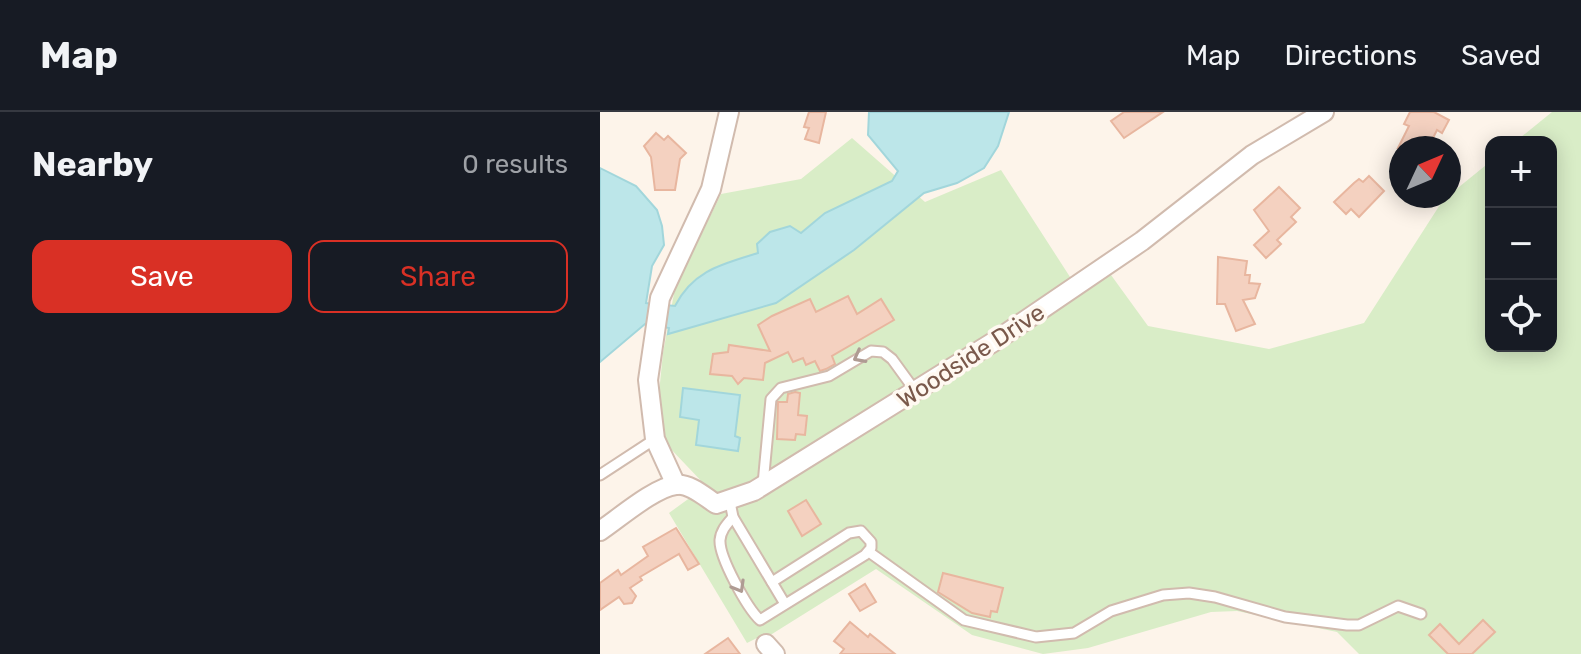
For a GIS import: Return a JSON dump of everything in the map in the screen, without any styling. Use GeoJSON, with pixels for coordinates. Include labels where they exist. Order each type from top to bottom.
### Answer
{"type":"FeatureCollection","features":[{"type":"Feature","properties":{"kind":"street"},"geometry":{"type":"LineString","coordinates":[[676,485],[655,439],[648,380],[660,298],[711,189],[729,112]]}},
{"type":"Feature","properties":{"kind":"street","name":"Woodside Drive"},"geometry":{"type":"LineString","coordinates":[[732,510],[763,484],[916,392],[1084,282],[1252,155],[1324,112]]}},
{"type":"Feature","properties":{"kind":"street"},"geometry":{"type":"LineString","coordinates":[[600,531],[660,491],[676,485],[688,487],[732,510]]}},
{"type":"Feature","properties":{"kind":"lane"},"geometry":{"type":"LineString","coordinates":[[763,484],[771,399],[781,388],[829,376],[871,351],[883,352],[892,359],[916,392]]}},
{"type":"Feature","properties":{"kind":"lane"},"geometry":{"type":"LineString","coordinates":[[600,475],[655,439]]}},
{"type":"Feature","properties":{"kind":"lane"},"geometry":{"type":"LineString","coordinates":[[732,510],[722,531],[720,544],[727,566],[756,618],[762,619],[869,552],[872,545],[861,531],[849,533],[772,582]]}},
{"type":"Feature","properties":{"kind":"lane"},"geometry":{"type":"LineString","coordinates":[[732,510],[785,604]]}},
{"type":"Feature","properties":{"kind":"lane"},"geometry":{"type":"LineString","coordinates":[[869,552],[964,620],[1036,637],[1074,633],[1111,611],[1144,599],[1189,593],[1320,623],[1359,625],[1398,606],[1421,614]]}},
{"type":"Feature","properties":{"kind":"green space"},"geometry":{"type":"Polygon","coordinates":[[[1552,112],[1581,112],[1581,654],[1359,654],[1337,632],[1237,611],[1211,612],[1088,648],[1043,654],[972,635],[876,569],[761,641],[757,638],[747,643],[669,513],[706,486],[666,444],[658,403],[675,288],[721,194],[801,179],[852,138],[925,202],[1001,170],[1081,294],[1111,275],[1148,326],[1269,349],[1364,323],[1438,208],[1461,208],[1461,185],[1485,166],[1485,352],[1557,352],[1557,136],[1522,136],[1552,112]]]}},
{"type":"Feature","properties":{"kind":"water"},"geometry":{"type":"Polygon","coordinates":[[[869,112],[1009,112],[998,146],[984,168],[957,183],[924,193],[854,250],[776,303],[668,334],[669,328],[645,324],[600,362],[600,168],[636,186],[657,210],[664,245],[652,266],[646,303],[675,306],[700,276],[721,265],[758,253],[757,244],[770,232],[790,226],[801,233],[825,213],[892,181],[898,171],[868,135],[869,112]]]}},
{"type":"Feature","properties":{"kind":"water"},"geometry":{"type":"Polygon","coordinates":[[[683,388],[740,395],[735,436],[740,438],[738,451],[696,445],[699,420],[680,417],[683,388]]]}},
{"type":"Feature","properties":{"kind":"building"},"geometry":{"type":"Polygon","coordinates":[[[809,112],[826,112],[819,143],[805,139],[809,128],[804,127],[809,112]]]}},
{"type":"Feature","properties":{"kind":"building"},"geometry":{"type":"Polygon","coordinates":[[[1124,112],[1163,112],[1124,138],[1111,121],[1124,112]]]}},
{"type":"Feature","properties":{"kind":"building"},"geometry":{"type":"Polygon","coordinates":[[[1410,112],[1434,112],[1449,120],[1442,133],[1437,130],[1434,136],[1404,136],[1409,126],[1404,124],[1410,112]]]}},
{"type":"Feature","properties":{"kind":"building"},"geometry":{"type":"Polygon","coordinates":[[[656,133],[664,140],[668,136],[686,153],[680,159],[675,190],[655,190],[651,157],[644,146],[656,133]]]}},
{"type":"Feature","properties":{"kind":"building"},"geometry":{"type":"Polygon","coordinates":[[[1369,176],[1384,191],[1359,217],[1351,209],[1346,214],[1334,202],[1359,179],[1363,182],[1369,176]]]}},
{"type":"Feature","properties":{"kind":"building"},"geometry":{"type":"Polygon","coordinates":[[[1279,187],[1300,208],[1291,217],[1296,222],[1277,240],[1281,244],[1266,258],[1254,245],[1269,231],[1254,210],[1279,187]]]}},
{"type":"Feature","properties":{"kind":"building"},"geometry":{"type":"Polygon","coordinates":[[[1218,257],[1247,261],[1245,275],[1250,275],[1249,283],[1260,284],[1255,298],[1243,300],[1255,324],[1236,331],[1225,304],[1217,304],[1218,257]]]}},
{"type":"Feature","properties":{"kind":"building"},"geometry":{"type":"Polygon","coordinates":[[[848,296],[857,314],[881,299],[894,320],[832,356],[835,364],[820,371],[815,361],[806,365],[803,358],[793,362],[788,352],[765,363],[763,380],[744,378],[738,384],[732,376],[710,374],[713,354],[728,352],[729,345],[770,351],[758,325],[772,316],[810,299],[816,312],[848,296]]]}},
{"type":"Feature","properties":{"kind":"building"},"geometry":{"type":"Polygon","coordinates":[[[800,393],[798,415],[807,416],[805,435],[796,434],[795,440],[777,439],[778,402],[787,402],[788,394],[800,393]]]}},
{"type":"Feature","properties":{"kind":"building"},"geometry":{"type":"Polygon","coordinates":[[[806,500],[821,524],[802,536],[788,511],[806,500]]]}},
{"type":"Feature","properties":{"kind":"building"},"geometry":{"type":"Polygon","coordinates":[[[676,528],[699,564],[688,570],[679,554],[640,577],[642,580],[630,588],[636,596],[632,603],[624,604],[619,597],[600,610],[600,583],[618,570],[621,575],[648,556],[643,547],[676,528]]]}},
{"type":"Feature","properties":{"kind":"building"},"geometry":{"type":"Polygon","coordinates":[[[943,573],[1003,588],[997,612],[991,611],[990,617],[972,613],[938,592],[943,573]]]}},
{"type":"Feature","properties":{"kind":"building"},"geometry":{"type":"Polygon","coordinates":[[[865,584],[876,602],[860,611],[849,594],[865,584]]]}},
{"type":"Feature","properties":{"kind":"building"},"geometry":{"type":"Polygon","coordinates":[[[1483,620],[1495,632],[1472,654],[1448,654],[1429,635],[1440,624],[1459,644],[1483,620]]]}},
{"type":"Feature","properties":{"kind":"building"},"geometry":{"type":"Polygon","coordinates":[[[850,622],[895,654],[840,654],[844,649],[834,641],[850,622]]]}},
{"type":"Feature","properties":{"kind":"building"},"geometry":{"type":"Polygon","coordinates":[[[728,638],[740,654],[705,654],[728,638]]]}}]}
